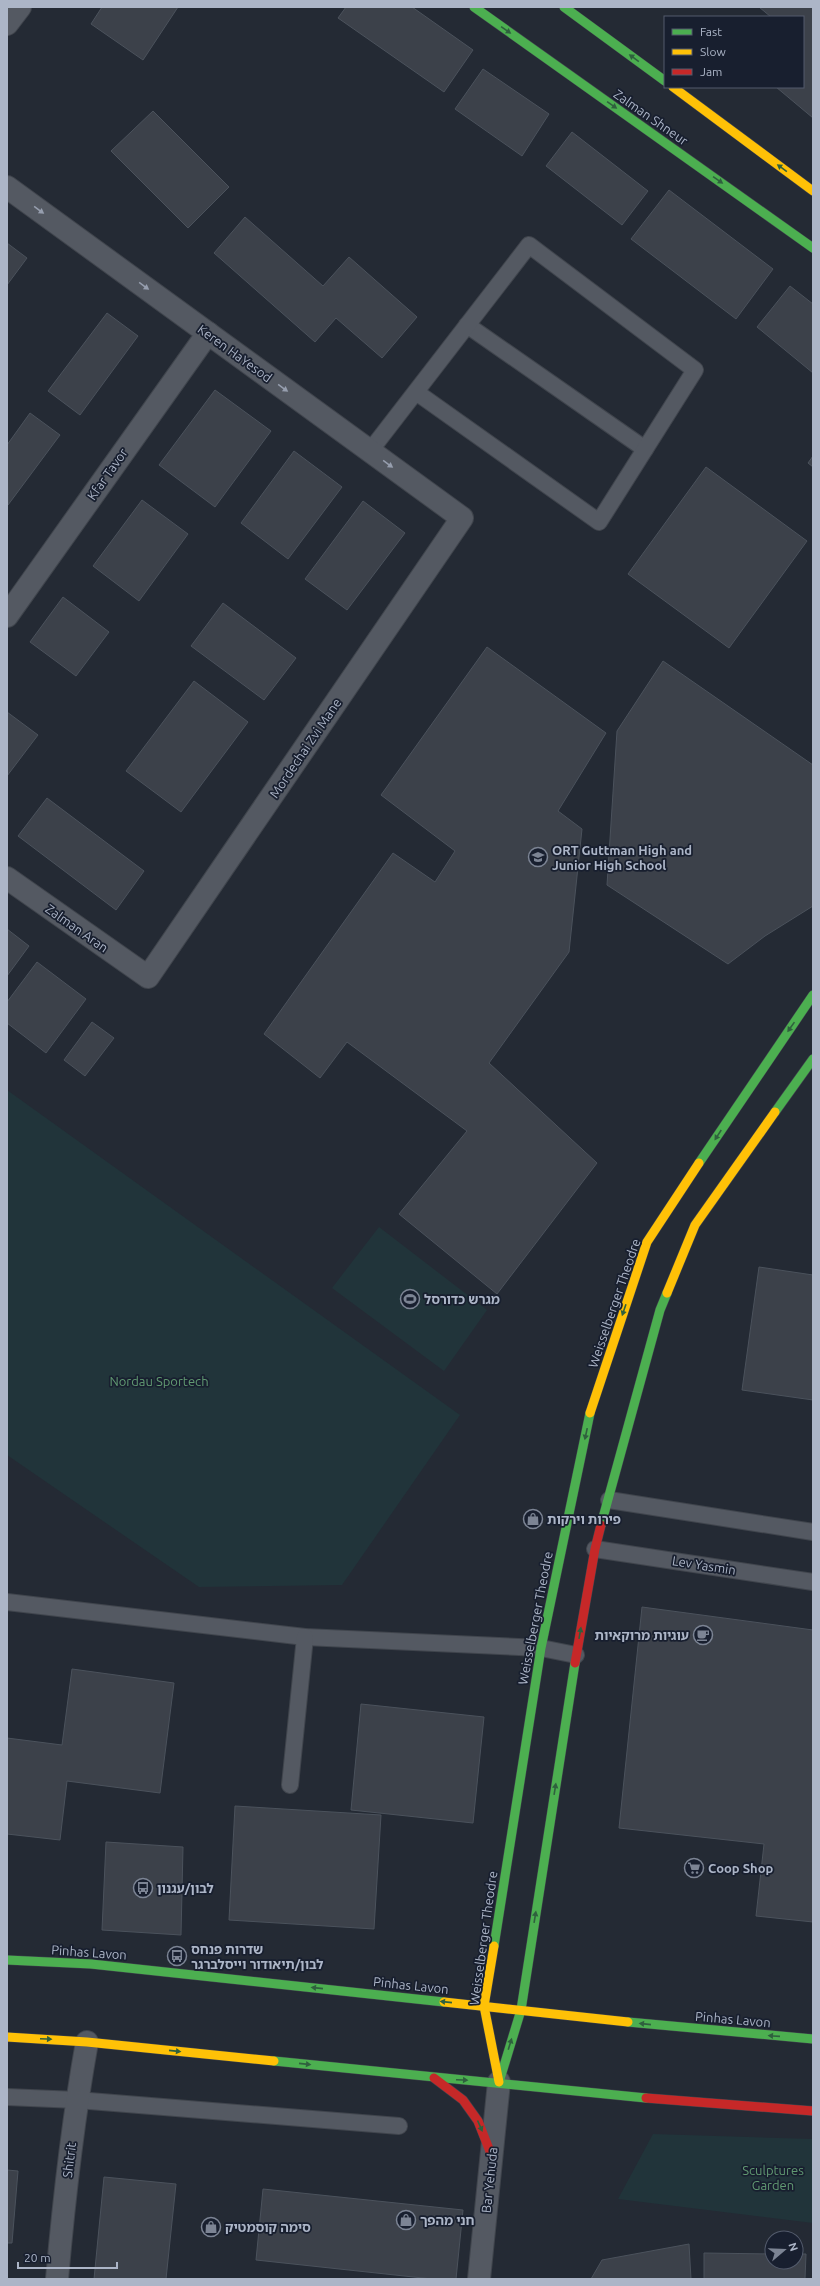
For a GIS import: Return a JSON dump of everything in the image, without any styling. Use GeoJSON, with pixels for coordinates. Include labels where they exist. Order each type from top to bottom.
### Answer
{"type":"FeatureCollection","features":[{"type":"Feature","properties":{"kind":"street"},"geometry":{"type":"LineString","coordinates":[[7,24],[20,7]]}},
{"type":"Feature","properties":{"kind":"street","name":"Zalman Shneur"},"geometry":{"type":"LineString","coordinates":[[474,7],[813,248]]}},
{"type":"Feature","properties":{"kind":"street"},"geometry":{"type":"LineString","coordinates":[[564,7],[664,80]]}},
{"type":"Feature","properties":{"kind":"street"},"geometry":{"type":"LineString","coordinates":[[673,88],[813,191]]}},
{"type":"Feature","properties":{"kind":"street","name":"Keren HaYesod"},"geometry":{"type":"LineString","coordinates":[[7,187],[462,518]]}},
{"type":"Feature","properties":{"kind":"street","name":"Kfar Tavor"},"geometry":{"type":"LineString","coordinates":[[7,616],[208,333]]}},
{"type":"Feature","properties":{"kind":"street","name":"Mordechai Zvi Mane"},"geometry":{"type":"LineString","coordinates":[[148,977],[462,518]]}},
{"type":"Feature","properties":{"kind":"street","name":"Zalman Aran"},"geometry":{"type":"LineString","coordinates":[[7,878],[148,977]]}},
{"type":"Feature","properties":{"kind":"street","name":"Weisselberger Theodre"},"geometry":{"type":"LineString","coordinates":[[499,2082],[484,2006],[541,1648],[592,1404],[647,1242],[737,1105],[813,995]]}},
{"type":"Feature","properties":{"kind":"street"},"geometry":{"type":"LineString","coordinates":[[499,2082],[521,2010],[576,1655],[595,1549],[610,1500],[660,1310],[695,1225],[813,1059]]}},
{"type":"Feature","properties":{"kind":"street","name":"Pinhas Lavon"},"geometry":{"type":"LineString","coordinates":[[7,1960],[91,1964],[715,2031],[813,2039]]}},
{"type":"Feature","properties":{"kind":"street"},"geometry":{"type":"LineString","coordinates":[[7,2037],[87,2042],[434,2078],[499,2082],[718,2105],[813,2111]]}},
{"type":"Feature","properties":{"kind":"street","name":"Shitrit"},"geometry":{"type":"LineString","coordinates":[[57,2279],[62,2211],[77,2100],[87,2042]]}},
{"type":"Feature","properties":{"kind":"street"},"geometry":{"type":"LineString","coordinates":[[434,2078],[464,2100],[478,2122],[491,2154]]}},
{"type":"Feature","properties":{"kind":"street","name":"Bar Yehuda"},"geometry":{"type":"LineString","coordinates":[[479,2279],[499,2082]]}},
{"type":"Feature","properties":{"kind":"lane"},"geometry":{"type":"LineString","coordinates":[[370,451],[529,245],[695,370],[599,522],[416,392]]}},
{"type":"Feature","properties":{"kind":"lane"},"geometry":{"type":"LineString","coordinates":[[467,325],[645,449]]}},
{"type":"Feature","properties":{"kind":"lane"},"geometry":{"type":"LineString","coordinates":[[610,1500],[813,1532]]}},
{"type":"Feature","properties":{"kind":"lane","name":"Lev Yasmin"},"geometry":{"type":"LineString","coordinates":[[595,1549],[813,1582]]}},
{"type":"Feature","properties":{"kind":"lane"},"geometry":{"type":"LineString","coordinates":[[7,1602],[305,1637],[541,1648],[576,1655]]}},
{"type":"Feature","properties":{"kind":"lane"},"geometry":{"type":"LineString","coordinates":[[290,1785],[305,1637]]}},
{"type":"Feature","properties":{"kind":"lane"},"geometry":{"type":"LineString","coordinates":[[7,2097],[77,2100],[399,2126]]}},
{"type":"Feature","properties":{"kind":"green space","name":"Nordau Sportech"},"geometry":{"type":"Polygon","coordinates":[[[7,1090],[460,1415],[342,1585],[199,1587],[7,1455],[7,1090]]]}},
{"type":"Feature","properties":{"kind":"green space","name":"מגרש כדורסל"},"geometry":{"type":"Polygon","coordinates":[[[379,1227],[487,1310],[444,1371],[332,1288],[379,1227]]]}},
{"type":"Feature","properties":{"kind":"green space","name":"Sculptures Garden"},"geometry":{"type":"Polygon","coordinates":[[[653,2134],[813,2139],[813,2223],[618,2199],[653,2134]]]}},
{"type":"Feature","properties":{"kind":"building"},"geometry":{"type":"Polygon","coordinates":[[[102,7],[178,7],[143,60],[91,24],[102,7]]]}},
{"type":"Feature","properties":{"kind":"building"},"geometry":{"type":"Polygon","coordinates":[[[346,7],[412,7],[473,50],[444,92],[338,18],[346,7]]]}},
{"type":"Feature","properties":{"kind":"building"},"geometry":{"type":"Polygon","coordinates":[[[759,7],[813,7],[813,118],[777,88],[804,88],[804,16],[770,16],[759,7]]]}},
{"type":"Feature","properties":{"kind":"building"},"geometry":{"type":"Polygon","coordinates":[[[483,69],[549,114],[522,156],[455,109],[483,69]]]}},
{"type":"Feature","properties":{"kind":"building"},"geometry":{"type":"Polygon","coordinates":[[[153,111],[229,187],[188,228],[111,151],[153,111]]]}},
{"type":"Feature","properties":{"kind":"building"},"geometry":{"type":"Polygon","coordinates":[[[572,132],[648,191],[622,225],[546,166],[572,132]]]}},
{"type":"Feature","properties":{"kind":"building"},"geometry":{"type":"Polygon","coordinates":[[[669,190],[773,269],[736,319],[631,239],[669,190]]]}},
{"type":"Feature","properties":{"kind":"building"},"geometry":{"type":"Polygon","coordinates":[[[245,217],[323,286],[349,257],[417,317],[382,358],[336,318],[315,342],[214,253],[245,217]]]}},
{"type":"Feature","properties":{"kind":"building"},"geometry":{"type":"Polygon","coordinates":[[[7,243],[27,258],[7,285],[7,243]]]}},
{"type":"Feature","properties":{"kind":"building"},"geometry":{"type":"Polygon","coordinates":[[[790,286],[813,304],[813,373],[757,327],[790,286]]]}},
{"type":"Feature","properties":{"kind":"building"},"geometry":{"type":"Polygon","coordinates":[[[107,313],[138,336],[80,415],[48,391],[107,313]]]}},
{"type":"Feature","properties":{"kind":"building"},"geometry":{"type":"Polygon","coordinates":[[[215,390],[271,431],[215,507],[159,465],[215,390]]]}},
{"type":"Feature","properties":{"kind":"building"},"geometry":{"type":"Polygon","coordinates":[[[30,413],[60,435],[8,505],[7,445],[30,413]]]}},
{"type":"Feature","properties":{"kind":"building"},"geometry":{"type":"Polygon","coordinates":[[[294,451],[342,487],[288,559],[241,523],[294,451]]]}},
{"type":"Feature","properties":{"kind":"building"},"geometry":{"type":"Polygon","coordinates":[[[813,456],[813,467],[808,463],[813,456]]]}},
{"type":"Feature","properties":{"kind":"building"},"geometry":{"type":"Polygon","coordinates":[[[706,467],[807,541],[729,648],[628,574],[706,467]]]}},
{"type":"Feature","properties":{"kind":"building"},"geometry":{"type":"Polygon","coordinates":[[[142,500],[188,534],[139,601],[93,566],[142,500]]]}},
{"type":"Feature","properties":{"kind":"building"},"geometry":{"type":"Polygon","coordinates":[[[363,501],[405,533],[347,610],[305,579],[363,501]]]}},
{"type":"Feature","properties":{"kind":"building"},"geometry":{"type":"Polygon","coordinates":[[[63,597],[109,632],[76,676],[30,642],[63,597]]]}},
{"type":"Feature","properties":{"kind":"building"},"geometry":{"type":"Polygon","coordinates":[[[223,603],[296,658],[264,700],[191,646],[223,603]]]}},
{"type":"Feature","properties":{"kind":"building"},"geometry":{"type":"Polygon","coordinates":[[[487,647],[606,733],[558,811],[582,829],[569,952],[489,1063],[597,1163],[497,1294],[399,1214],[467,1131],[347,1042],[320,1078],[264,1034],[393,853],[435,882],[455,851],[381,795],[487,647]]]}},
{"type":"Feature","properties":{"kind":"building"},"geometry":{"type":"Polygon","coordinates":[[[663,661],[813,765],[813,906],[765,936],[728,964],[607,885],[617,731],[663,661]]]}},
{"type":"Feature","properties":{"kind":"building"},"geometry":{"type":"Polygon","coordinates":[[[194,681],[248,722],[181,812],[126,771],[194,681]]]}},
{"type":"Feature","properties":{"kind":"building"},"geometry":{"type":"Polygon","coordinates":[[[7,712],[38,735],[7,776],[7,712]]]}},
{"type":"Feature","properties":{"kind":"building"},"geometry":{"type":"Polygon","coordinates":[[[47,798],[144,871],[116,910],[18,836],[47,798]]]}},
{"type":"Feature","properties":{"kind":"building"},"geometry":{"type":"Polygon","coordinates":[[[7,929],[29,946],[7,976],[7,929]]]}},
{"type":"Feature","properties":{"kind":"building"},"geometry":{"type":"Polygon","coordinates":[[[37,962],[86,999],[46,1053],[7,1023],[7,1002],[37,962]]]}},
{"type":"Feature","properties":{"kind":"building"},"geometry":{"type":"Polygon","coordinates":[[[92,1022],[114,1038],[85,1076],[64,1060],[92,1022]]]}},
{"type":"Feature","properties":{"kind":"building"},"geometry":{"type":"Polygon","coordinates":[[[759,1267],[813,1275],[813,1400],[742,1390],[759,1267]]]}},
{"type":"Feature","properties":{"kind":"building"},"geometry":{"type":"Polygon","coordinates":[[[642,1607],[813,1630],[813,1922],[756,1916],[764,1844],[619,1828],[642,1607]]]}},
{"type":"Feature","properties":{"kind":"building"},"geometry":{"type":"Polygon","coordinates":[[[72,1669],[174,1683],[160,1793],[67,1781],[60,1840],[7,1834],[7,1738],[62,1745],[72,1669]]]}},
{"type":"Feature","properties":{"kind":"building"},"geometry":{"type":"Polygon","coordinates":[[[361,1704],[484,1717],[473,1823],[351,1810],[361,1704]]]}},
{"type":"Feature","properties":{"kind":"building"},"geometry":{"type":"Polygon","coordinates":[[[235,1806],[381,1815],[374,1929],[229,1920],[235,1806]]]}},
{"type":"Feature","properties":{"kind":"building","name":"לבון/עגנון"},"geometry":{"type":"Polygon","coordinates":[[[106,1842],[183,1847],[181,1935],[102,1930],[106,1842]]]}},
{"type":"Feature","properties":{"kind":"building"},"geometry":{"type":"Polygon","coordinates":[[[7,2170],[18,2171],[12,2243],[7,2243],[7,2170]]]}},
{"type":"Feature","properties":{"kind":"building"},"geometry":{"type":"Polygon","coordinates":[[[104,2177],[176,2184],[166,2279],[94,2279],[104,2177]]]}},
{"type":"Feature","properties":{"kind":"building"},"geometry":{"type":"Polygon","coordinates":[[[263,2189],[463,2210],[456,2279],[432,2279],[256,2260],[263,2189]]]}},
{"type":"Feature","properties":{"kind":"building"},"geometry":{"type":"Polygon","coordinates":[[[689,2244],[691,2279],[591,2279],[602,2260],[689,2244]]]}},
{"type":"Feature","properties":{"kind":"building"},"geometry":{"type":"Polygon","coordinates":[[[704,2253],[764,2254],[764,2270],[804,2270],[804,2254],[806,2254],[805,2279],[704,2279],[704,2253]]]}},
{"type":"Feature","properties":{"kind":"traffic: fast"},"geometry":{"type":"LineString","coordinates":[[474,7],[813,248]]}},
{"type":"Feature","properties":{"kind":"traffic: fast"},"geometry":{"type":"LineString","coordinates":[[564,7],[664,80]]}},
{"type":"Feature","properties":{"kind":"traffic: fast"},"geometry":{"type":"LineString","coordinates":[[699,1163],[813,995]]}},
{"type":"Feature","properties":{"kind":"traffic: fast"},"geometry":{"type":"LineString","coordinates":[[775,1112],[813,1059]]}},
{"type":"Feature","properties":{"kind":"traffic: fast"},"geometry":{"type":"LineString","coordinates":[[601,1525],[660,1310],[667,1293]]}},
{"type":"Feature","properties":{"kind":"traffic: fast"},"geometry":{"type":"LineString","coordinates":[[494,1946],[541,1648],[590,1413]]}},
{"type":"Feature","properties":{"kind":"traffic: fast"},"geometry":{"type":"LineString","coordinates":[[500,2079],[521,2010],[575,1663]]}},
{"type":"Feature","properties":{"kind":"traffic: fast"},"geometry":{"type":"LineString","coordinates":[[7,1960],[91,1964],[444,2002]]}},
{"type":"Feature","properties":{"kind":"traffic: fast"},"geometry":{"type":"LineString","coordinates":[[628,2022],[813,2039]]}},
{"type":"Feature","properties":{"kind":"traffic: fast"},"geometry":{"type":"LineString","coordinates":[[274,2061],[646,2098]]}},
{"type":"Feature","properties":{"kind":"traffic: slow"},"geometry":{"type":"LineString","coordinates":[[674,88],[813,191]]}},
{"type":"Feature","properties":{"kind":"traffic: slow"},"geometry":{"type":"LineString","coordinates":[[667,1293],[695,1225],[775,1112]]}},
{"type":"Feature","properties":{"kind":"traffic: slow"},"geometry":{"type":"LineString","coordinates":[[590,1413],[647,1242],[699,1163]]}},
{"type":"Feature","properties":{"kind":"traffic: slow"},"geometry":{"type":"LineString","coordinates":[[494,1946],[484,2006],[499,2082]]}},
{"type":"Feature","properties":{"kind":"traffic: slow"},"geometry":{"type":"LineString","coordinates":[[444,2002],[628,2022]]}},
{"type":"Feature","properties":{"kind":"traffic: slow"},"geometry":{"type":"LineString","coordinates":[[7,2037],[87,2042],[274,2061]]}},
{"type":"Feature","properties":{"kind":"traffic: jam"},"geometry":{"type":"LineString","coordinates":[[575,1663],[595,1549],[601,1525]]}},
{"type":"Feature","properties":{"kind":"traffic: jam"},"geometry":{"type":"LineString","coordinates":[[434,2078],[463,2100],[478,2121],[491,2154]]}},
{"type":"Feature","properties":{"kind":"traffic: jam"},"geometry":{"type":"LineString","coordinates":[[646,2098],[813,2111]]}},
{"type":"Feature","properties":{"kind":"place","name":"ORT Guttman High and Junior High School"},"geometry":{"type":"Point","coordinates":[538,857]}},
{"type":"Feature","properties":{"kind":"place","name":"מגרש כדורסל"},"geometry":{"type":"Point","coordinates":[410,1299]}},
{"type":"Feature","properties":{"kind":"place","name":"פירות וירקות"},"geometry":{"type":"Point","coordinates":[533,1519]}},
{"type":"Feature","properties":{"kind":"place","name":"עוגיות מרוקאיות"},"geometry":{"type":"Point","coordinates":[703,1635]}},
{"type":"Feature","properties":{"kind":"place","name":"Coop Shop"},"geometry":{"type":"Point","coordinates":[694,1868]}},
{"type":"Feature","properties":{"kind":"place","name":"לבון/עגנון"},"geometry":{"type":"Point","coordinates":[143,1888]}},
{"type":"Feature","properties":{"kind":"place","name":"שדרות פנחס לבון/תיאודור וייסלברגר"},"geometry":{"type":"Point","coordinates":[177,1956]}},
{"type":"Feature","properties":{"kind":"place","name":"חני מהפך"},"geometry":{"type":"Point","coordinates":[406,2220]}},
{"type":"Feature","properties":{"kind":"place","name":"סימה קוסמטיק"},"geometry":{"type":"Point","coordinates":[211,2227]}}]}
